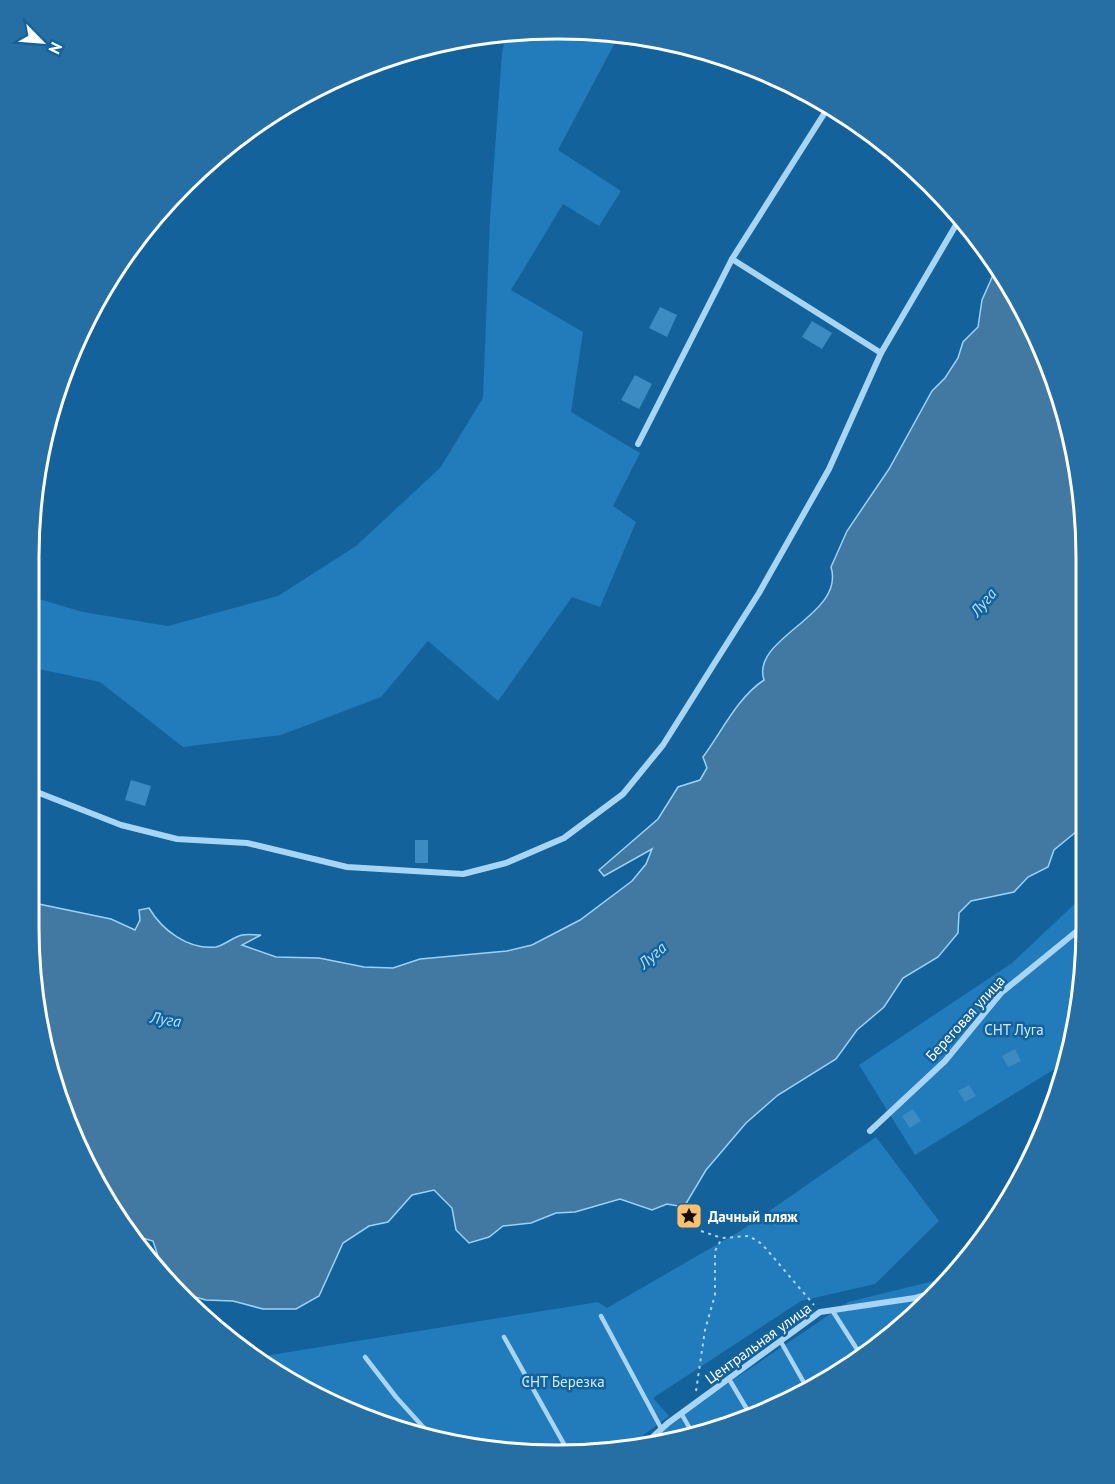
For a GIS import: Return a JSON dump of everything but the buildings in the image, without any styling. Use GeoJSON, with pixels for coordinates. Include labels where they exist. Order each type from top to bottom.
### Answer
{"type":"FeatureCollection","features":[{"type":"Feature","properties":{"kind":"street"},"geometry":{"type":"LineString","coordinates":[[638,444],[732,259],[825,113]]}},
{"type":"Feature","properties":{"kind":"street"},"geometry":{"type":"LineString","coordinates":[[39,793],[121,825],[177,839],[257,845],[347,867],[463,874],[506,863],[564,838],[623,794],[663,745],[759,593],[830,470],[881,353],[955,226]]}},
{"type":"Feature","properties":{"kind":"street"},"geometry":{"type":"LineString","coordinates":[[732,259],[881,353]]}},
{"type":"Feature","properties":{"kind":"street","name":"Береговая улица"},"geometry":{"type":"LineString","coordinates":[[870,1131],[945,1061],[1001,993],[1076,932]]}},
{"type":"Feature","properties":{"kind":"street","name":"Центральная улица"},"geometry":{"type":"LineString","coordinates":[[653,1436],[820,1311],[920,1297]]}},
{"type":"Feature","properties":{"kind":"lane"},"geometry":{"type":"LineString","coordinates":[[832,1310],[857,1350]]}},
{"type":"Feature","properties":{"kind":"lane"},"geometry":{"type":"LineString","coordinates":[[601,1316],[661,1428]]}},
{"type":"Feature","properties":{"kind":"lane"},"geometry":{"type":"LineString","coordinates":[[504,1336],[564,1445]]}},
{"type":"Feature","properties":{"kind":"lane"},"geometry":{"type":"LineString","coordinates":[[781,1342],[804,1383]]}},
{"type":"Feature","properties":{"kind":"lane"},"geometry":{"type":"LineString","coordinates":[[364,1356],[423,1427]]}},
{"type":"Feature","properties":{"kind":"lane"},"geometry":{"type":"LineString","coordinates":[[729,1379],[747,1409]]}},
{"type":"Feature","properties":{"kind":"lane"},"geometry":{"type":"LineString","coordinates":[[681,1413],[689,1428]]}},
{"type":"Feature","properties":{"kind":"path"},"geometry":{"type":"LineString","coordinates":[[702,1231],[722,1238],[749,1236],[762,1244],[820,1311]]}},
{"type":"Feature","properties":{"kind":"path"},"geometry":{"type":"LineString","coordinates":[[694,1404],[705,1330],[715,1294],[715,1251],[722,1238]]}},
{"type":"Feature","properties":{"kind":"green space"},"geometry":{"type":"Polygon","coordinates":[[[558,39],[615,42],[558,150],[621,191],[599,226],[563,204],[511,290],[583,332],[571,412],[640,453],[613,506],[636,522],[600,607],[572,597],[498,701],[428,641],[381,697],[281,735],[183,747],[100,682],[39,669],[39,599],[83,612],[168,626],[278,596],[356,546],[440,468],[483,398],[490,218],[504,42],[558,39]]]}},
{"type":"Feature","properties":{"kind":"green space","name":"СНТ Луга"},"geometry":{"type":"Polygon","coordinates":[[[1076,903],[1072,994],[1056,1068],[915,1155],[859,1065],[1012,963],[1076,903]]]}},
{"type":"Feature","properties":{"kind":"green space","name":"СНТ Березка"},"geometry":{"type":"Polygon","coordinates":[[[876,1137],[939,1221],[875,1284],[801,1301],[653,1398],[669,1416],[639,1439],[558,1445],[490,1441],[456,1435],[359,1406],[298,1376],[266,1356],[598,1302],[607,1308],[742,1230],[876,1137]]]}},
{"type":"Feature","properties":{"kind":"green space"},"geometry":{"type":"Polygon","coordinates":[[[935,1281],[873,1338],[817,1376],[756,1406],[692,1427],[649,1437],[848,1302],[935,1281]]]}},
{"type":"Feature","properties":{"kind":"water","name":"Луга"},"geometry":{"type":"Polygon","coordinates":[[[993,275],[1023,328],[1037,359],[1066,456],[1072,490],[1076,558],[1076,832],[1054,850],[1048,867],[1028,877],[1014,892],[971,901],[959,913],[958,933],[938,957],[903,978],[884,1007],[857,1030],[836,1059],[778,1095],[746,1123],[706,1170],[684,1207],[667,1204],[652,1210],[620,1199],[575,1212],[556,1213],[531,1223],[503,1226],[489,1237],[469,1243],[456,1230],[452,1208],[434,1190],[412,1195],[388,1222],[369,1226],[343,1243],[319,1296],[296,1309],[263,1309],[233,1301],[195,1297],[158,1256],[153,1241],[143,1238],[126,1215],[92,1156],[78,1125],[49,1028],[40,960],[39,904],[111,919],[135,930],[140,920],[139,910],[149,908],[169,931],[186,942],[196,945],[216,947],[242,935],[261,935],[242,945],[276,957],[319,958],[364,967],[393,968],[420,959],[507,951],[532,945],[580,920],[632,881],[646,864],[652,849],[604,876],[599,870],[658,819],[678,787],[700,780],[707,768],[703,757],[738,705],[764,680],[763,665],[771,651],[825,599],[832,584],[831,567],[847,531],[889,469],[932,391],[945,378],[958,358],[963,342],[978,327],[982,300],[993,275]]]}},
{"type":"Feature","properties":{"kind":"place","name":"Дачный пляж"},"geometry":{"type":"Point","coordinates":[689,1216]}}]}
